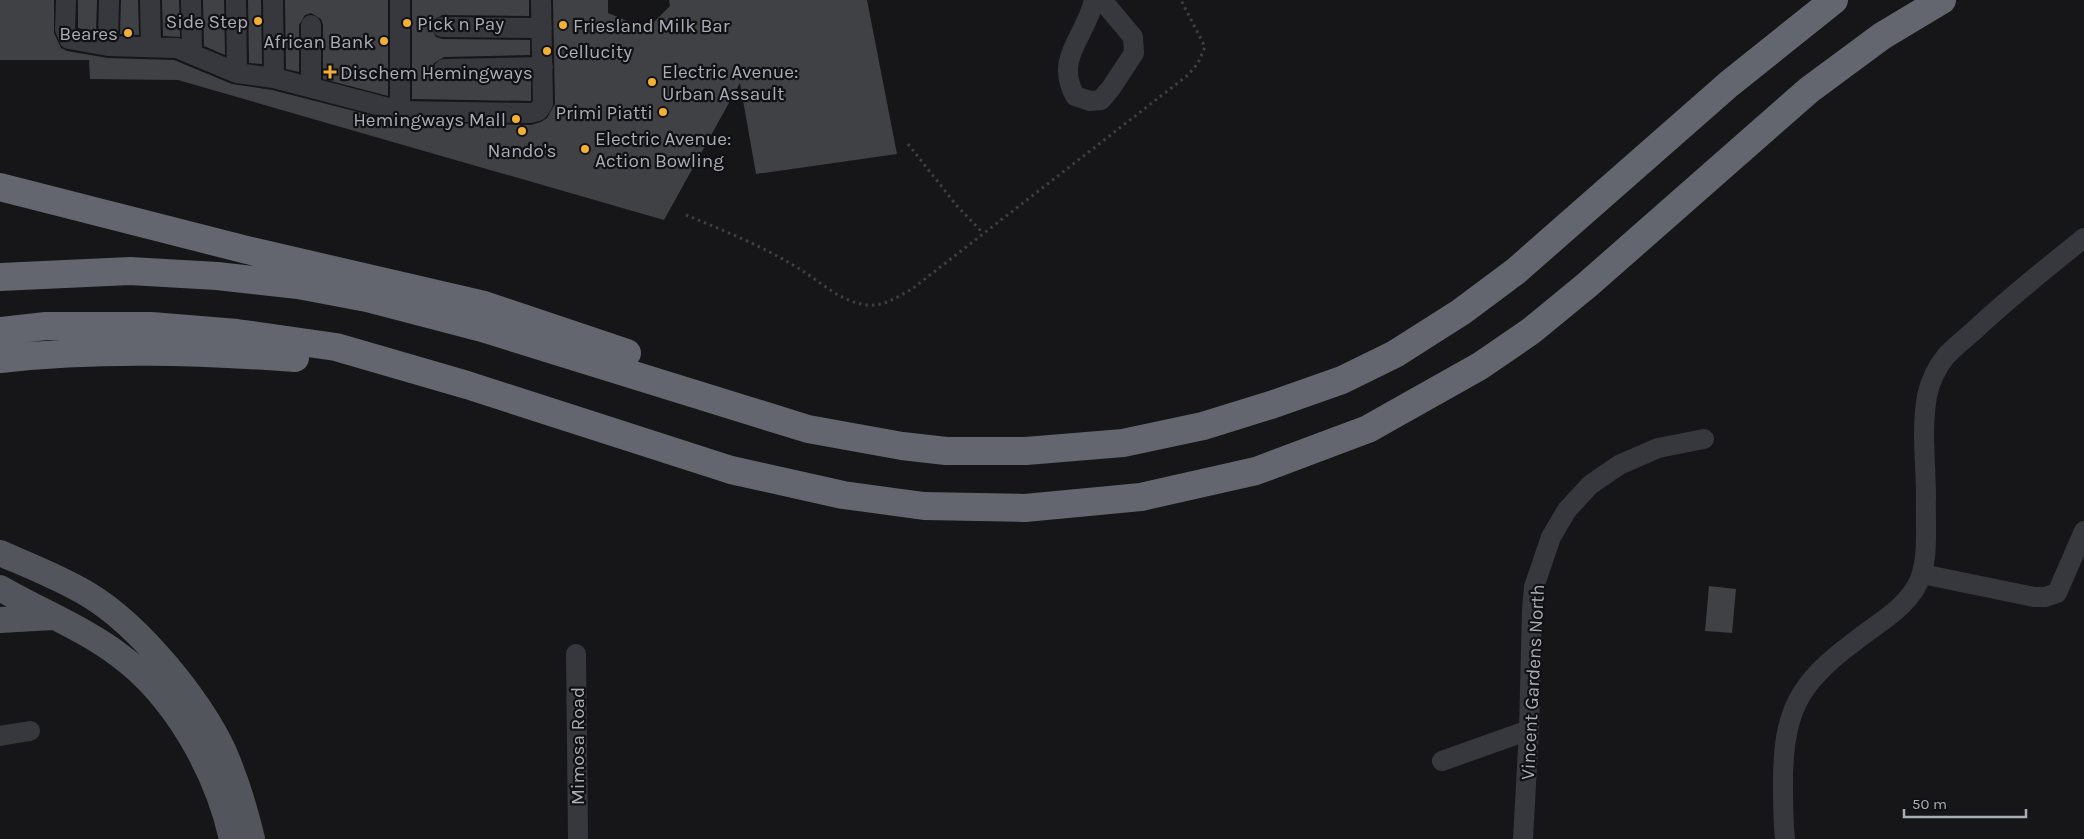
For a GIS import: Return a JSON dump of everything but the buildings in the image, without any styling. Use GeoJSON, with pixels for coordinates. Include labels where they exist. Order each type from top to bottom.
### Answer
{"type":"FeatureCollection","features":[{"type":"Feature","properties":{"kind":"highway"},"geometry":{"type":"LineString","coordinates":[[0,277],[130,271],[217,276],[298,285],[367,298],[482,328],[808,429],[902,446],[946,451],[1026,451],[1123,443],[1203,426],[1271,405],[1342,380],[1395,354],[1461,312],[1516,270],[1729,84],[1834,0]]}},
{"type":"Feature","properties":{"kind":"highway"},"geometry":{"type":"LineString","coordinates":[[0,331],[46,326],[151,326],[237,333],[336,347],[467,385],[731,470],[843,495],[924,506],[1025,508],[1141,497],[1256,470],[1368,429],[1480,366],[1531,331],[1587,285],[1809,90],[1882,36],[1942,0]]}},
{"type":"Feature","properties":{"kind":"highway"},"geometry":{"type":"LineString","coordinates":[[0,187],[247,250],[484,305],[742,391],[844,423],[946,451]]}},
{"type":"Feature","properties":{"kind":"highway"},"geometry":{"type":"LineString","coordinates":[[0,360],[49,354],[140,351],[243,355],[340,362],[467,385]]}},
{"type":"Feature","properties":{"kind":"main road"},"geometry":{"type":"LineString","coordinates":[[0,553],[61,580],[90,596],[124,621],[151,648],[178,680],[223,751],[246,811],[252,839]]}},
{"type":"Feature","properties":{"kind":"main road"},"geometry":{"type":"LineString","coordinates":[[0,588],[89,636],[118,654],[152,684],[169,704],[200,756],[224,813],[232,839]]}},
{"type":"Feature","properties":{"kind":"main road"},"geometry":{"type":"LineString","coordinates":[[0,620],[54,618]]}},
{"type":"Feature","properties":{"kind":"street"},"geometry":{"type":"LineString","coordinates":[[66,0],[65,30],[69,40],[108,46],[177,48],[237,73],[274,78],[400,111],[538,112],[543,104],[541,0]]}},
{"type":"Feature","properties":{"kind":"street"},"geometry":{"type":"LineString","coordinates":[[108,46],[109,0]]}},
{"type":"Feature","properties":{"kind":"street"},"geometry":{"type":"LineString","coordinates":[[150,0],[151,47]]}},
{"type":"Feature","properties":{"kind":"street"},"geometry":{"type":"LineString","coordinates":[[191,0],[192,53]]}},
{"type":"Feature","properties":{"kind":"street"},"geometry":{"type":"LineString","coordinates":[[236,0],[237,73]]}},
{"type":"Feature","properties":{"kind":"street"},"geometry":{"type":"LineString","coordinates":[[273,0],[274,78]]}},
{"type":"Feature","properties":{"kind":"street"},"geometry":{"type":"LineString","coordinates":[[400,0],[400,111]]}},
{"type":"Feature","properties":{"kind":"street"},"geometry":{"type":"LineString","coordinates":[[1094,0],[1085,28],[1075,44],[1068,62],[1070,87],[1075,96],[1095,102],[1101,100],[1111,88],[1134,53],[1133,37],[1102,0]]}},
{"type":"Feature","properties":{"kind":"street"},"geometry":{"type":"LineString","coordinates":[[311,25],[311,88]]}},
{"type":"Feature","properties":{"kind":"street"},"geometry":{"type":"LineString","coordinates":[[442,27],[542,28]]}},
{"type":"Feature","properties":{"kind":"street"},"geometry":{"type":"LineString","coordinates":[[444,69],[543,67]]}},
{"type":"Feature","properties":{"kind":"street"},"geometry":{"type":"LineString","coordinates":[[1785,839],[1783,769],[1785,740],[1791,714],[1801,694],[1818,672],[1892,613],[1916,588],[1922,574],[1925,558],[1926,483],[1924,431],[1927,395],[1933,376],[1946,356],[2005,302],[2084,238]]}},
{"type":"Feature","properties":{"kind":"street","name":"Vincent Gardens North"},"geometry":{"type":"LineString","coordinates":[[1523,839],[1534,587],[1551,537],[1567,510],[1590,485],[1619,465],[1658,448],[1704,439]]}},
{"type":"Feature","properties":{"kind":"street"},"geometry":{"type":"LineString","coordinates":[[1922,574],[2034,597],[2051,596],[2057,593],[2084,531]]}},
{"type":"Feature","properties":{"kind":"street","name":"Mimosa Road"},"geometry":{"type":"LineString","coordinates":[[576,654],[578,839]]}},
{"type":"Feature","properties":{"kind":"street"},"geometry":{"type":"LineString","coordinates":[[1442,761],[1529,730]]}},
{"type":"Feature","properties":{"kind":"street"},"geometry":{"type":"LineString","coordinates":[[0,736],[30,731]]}},
{"type":"Feature","properties":{"kind":"street"},"geometry":{"type":"LineString","coordinates":[[578,839],[589,839]]}},
{"type":"Feature","properties":{"kind":"path"},"geometry":{"type":"LineString","coordinates":[[686,214],[793,265],[829,290],[854,303],[872,306],[890,302],[912,289],[1188,75],[1198,63],[1205,47],[1181,0]]}},
{"type":"Feature","properties":{"kind":"path"},"geometry":{"type":"LineString","coordinates":[[908,144],[957,206],[983,234]]}},
{"type":"Feature","properties":{"kind":"place","name":"Side Step"},"geometry":{"type":"Point","coordinates":[258,21]}},
{"type":"Feature","properties":{"kind":"place","name":"Pick n Pay"},"geometry":{"type":"Point","coordinates":[407,23]}},
{"type":"Feature","properties":{"kind":"place","name":"Friesland Milk Bar"},"geometry":{"type":"Point","coordinates":[563,25]}},
{"type":"Feature","properties":{"kind":"place","name":"Beares"},"geometry":{"type":"Point","coordinates":[128,33]}},
{"type":"Feature","properties":{"kind":"place","name":"African Bank"},"geometry":{"type":"Point","coordinates":[384,41]}},
{"type":"Feature","properties":{"kind":"place","name":"Cellucity"},"geometry":{"type":"Point","coordinates":[547,51]}},
{"type":"Feature","properties":{"kind":"place","name":"Dischem Hemingways"},"geometry":{"type":"Point","coordinates":[330,72]}},
{"type":"Feature","properties":{"kind":"place","name":"Electric Avenue: Urban Assault"},"geometry":{"type":"Point","coordinates":[652,82]}},
{"type":"Feature","properties":{"kind":"place","name":"Primi Piatti"},"geometry":{"type":"Point","coordinates":[663,112]}},
{"type":"Feature","properties":{"kind":"place","name":"Hemingways Mall"},"geometry":{"type":"Point","coordinates":[516,119]}},
{"type":"Feature","properties":{"kind":"place","name":"Nando's"},"geometry":{"type":"Point","coordinates":[522,131]}},
{"type":"Feature","properties":{"kind":"place","name":"Electric Avenue: Action Bowling"},"geometry":{"type":"Point","coordinates":[585,149]}}]}
